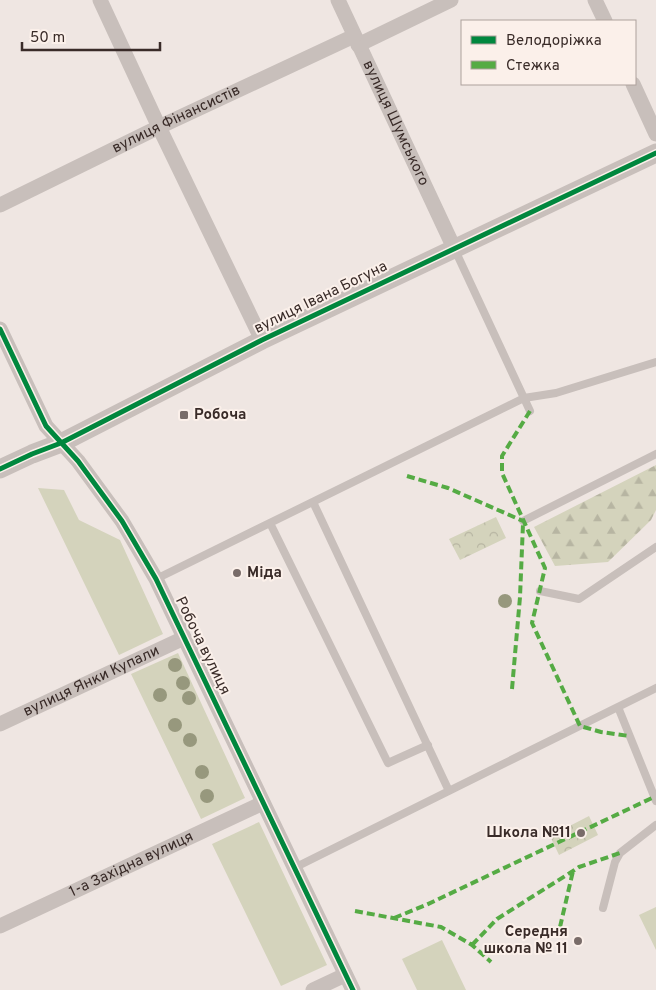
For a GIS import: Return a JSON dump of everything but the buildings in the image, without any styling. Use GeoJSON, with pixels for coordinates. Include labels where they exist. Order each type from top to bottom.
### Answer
{"type":"FeatureCollection","features":[{"type":"Feature","properties":{"kind":"street"},"geometry":{"type":"LineString","coordinates":[[100,0],[262,340]]}},
{"type":"Feature","properties":{"kind":"street","name":"вулиця Шумського"},"geometry":{"type":"LineString","coordinates":[[338,0],[454,248]]}},
{"type":"Feature","properties":{"kind":"street","name":"вулиця Фінансистів"},"geometry":{"type":"LineString","coordinates":[[0,205],[159,127],[451,0]]}},
{"type":"Feature","properties":{"kind":"street"},"geometry":{"type":"LineString","coordinates":[[595,0],[605,20]]}},
{"type":"Feature","properties":{"kind":"street"},"geometry":{"type":"LineString","coordinates":[[633,85],[656,134]]}},
{"type":"Feature","properties":{"kind":"street","name":"вулиця Івана Богуна"},"geometry":{"type":"LineString","coordinates":[[0,469],[61,442],[262,340],[655,155]]}},
{"type":"Feature","properties":{"kind":"street","name":"Робоча вулиця"},"geometry":{"type":"LineString","coordinates":[[0,329],[46,426],[78,460],[122,521],[156,579],[353,990]]}},
{"type":"Feature","properties":{"kind":"street","name":"вулиця Янки Купали"},"geometry":{"type":"LineString","coordinates":[[0,724],[184,638]]}},
{"type":"Feature","properties":{"kind":"street","name":"1-а Західна вулиця"},"geometry":{"type":"LineString","coordinates":[[0,926],[263,803]]}},
{"type":"Feature","properties":{"kind":"street"},"geometry":{"type":"LineString","coordinates":[[313,990],[345,975]]}},
{"type":"Feature","properties":{"kind":"lane"},"geometry":{"type":"LineString","coordinates":[[454,248],[530,412]]}},
{"type":"Feature","properties":{"kind":"lane"},"geometry":{"type":"LineString","coordinates":[[156,579],[524,398],[556,393],[656,362]]}},
{"type":"Feature","properties":{"kind":"lane"},"geometry":{"type":"LineString","coordinates":[[523,521],[656,454]]}},
{"type":"Feature","properties":{"kind":"lane"},"geometry":{"type":"LineString","coordinates":[[313,502],[449,790]]}},
{"type":"Feature","properties":{"kind":"lane"},"geometry":{"type":"LineString","coordinates":[[270,523],[388,763],[428,745]]}},
{"type":"Feature","properties":{"kind":"lane"},"geometry":{"type":"LineString","coordinates":[[540,591],[579,599],[656,547]]}},
{"type":"Feature","properties":{"kind":"lane"},"geometry":{"type":"LineString","coordinates":[[294,868],[656,688]]}},
{"type":"Feature","properties":{"kind":"lane"},"geometry":{"type":"LineString","coordinates":[[618,707],[656,801]]}},
{"type":"Feature","properties":{"kind":"lane"},"geometry":{"type":"LineString","coordinates":[[603,908],[615,862],[620,853],[656,825]]}},
{"type":"Feature","properties":{"kind":"green space"},"geometry":{"type":"Polygon","coordinates":[[[656,465],[656,510],[651,520],[608,562],[555,566],[534,527],[656,465]]]}},
{"type":"Feature","properties":{"kind":"green space"},"geometry":{"type":"Polygon","coordinates":[[[38,488],[64,490],[79,520],[120,540],[163,634],[119,655],[38,488]]]}},
{"type":"Feature","properties":{"kind":"green space"},"geometry":{"type":"Polygon","coordinates":[[[496,517],[506,538],[460,560],[449,539],[496,517]]]}},
{"type":"Feature","properties":{"kind":"green space"},"geometry":{"type":"Polygon","coordinates":[[[178,653],[245,798],[201,819],[131,674],[178,653]]]}},
{"type":"Feature","properties":{"kind":"green space"},"geometry":{"type":"Polygon","coordinates":[[[589,816],[598,835],[559,855],[550,836],[589,816]]]}},
{"type":"Feature","properties":{"kind":"green space"},"geometry":{"type":"Polygon","coordinates":[[[259,822],[327,965],[281,986],[212,844],[259,822]]]}},
{"type":"Feature","properties":{"kind":"green space"},"geometry":{"type":"Polygon","coordinates":[[[656,907],[656,950],[639,915],[656,907]]]}},
{"type":"Feature","properties":{"kind":"green space"},"geometry":{"type":"Polygon","coordinates":[[[442,940],[466,990],[417,990],[402,959],[442,940]]]}},
{"type":"Feature","properties":{"kind":"marked path"},"geometry":{"type":"LineString","coordinates":[[530,411],[502,456],[502,473],[545,568],[532,623],[580,726],[601,732],[629,736]]}},
{"type":"Feature","properties":{"kind":"marked path"},"geometry":{"type":"LineString","coordinates":[[407,476],[448,488],[523,521]]}},
{"type":"Feature","properties":{"kind":"marked path"},"geometry":{"type":"LineString","coordinates":[[512,689],[520,597],[523,524]]}},
{"type":"Feature","properties":{"kind":"marked path"},"geometry":{"type":"LineString","coordinates":[[394,918],[426,905],[654,797]]}},
{"type":"Feature","properties":{"kind":"marked path"},"geometry":{"type":"LineString","coordinates":[[472,945],[497,919],[579,867],[620,853]]}},
{"type":"Feature","properties":{"kind":"marked path"},"geometry":{"type":"LineString","coordinates":[[560,927],[573,871]]}},
{"type":"Feature","properties":{"kind":"marked path"},"geometry":{"type":"LineString","coordinates":[[355,911],[441,927],[472,945],[491,962]]}},
{"type":"Feature","properties":{"kind":"cycle path"},"geometry":{"type":"LineString","coordinates":[[0,469],[61,443],[262,340],[656,153]]}},
{"type":"Feature","properties":{"kind":"cycle path"},"geometry":{"type":"LineString","coordinates":[[0,329],[46,426],[78,461],[122,521],[156,579],[353,990]]}},
{"type":"Feature","properties":{"kind":"place","name":"Робоча"},"geometry":{"type":"Point","coordinates":[184,415]}},
{"type":"Feature","properties":{"kind":"place","name":"Міда"},"geometry":{"type":"Point","coordinates":[237,573]}},
{"type":"Feature","properties":{"kind":"place","name":"Школа №11"},"geometry":{"type":"Point","coordinates":[581,833]}},
{"type":"Feature","properties":{"kind":"place","name":"Середня школа № 11"},"geometry":{"type":"Point","coordinates":[578,941]}}]}
